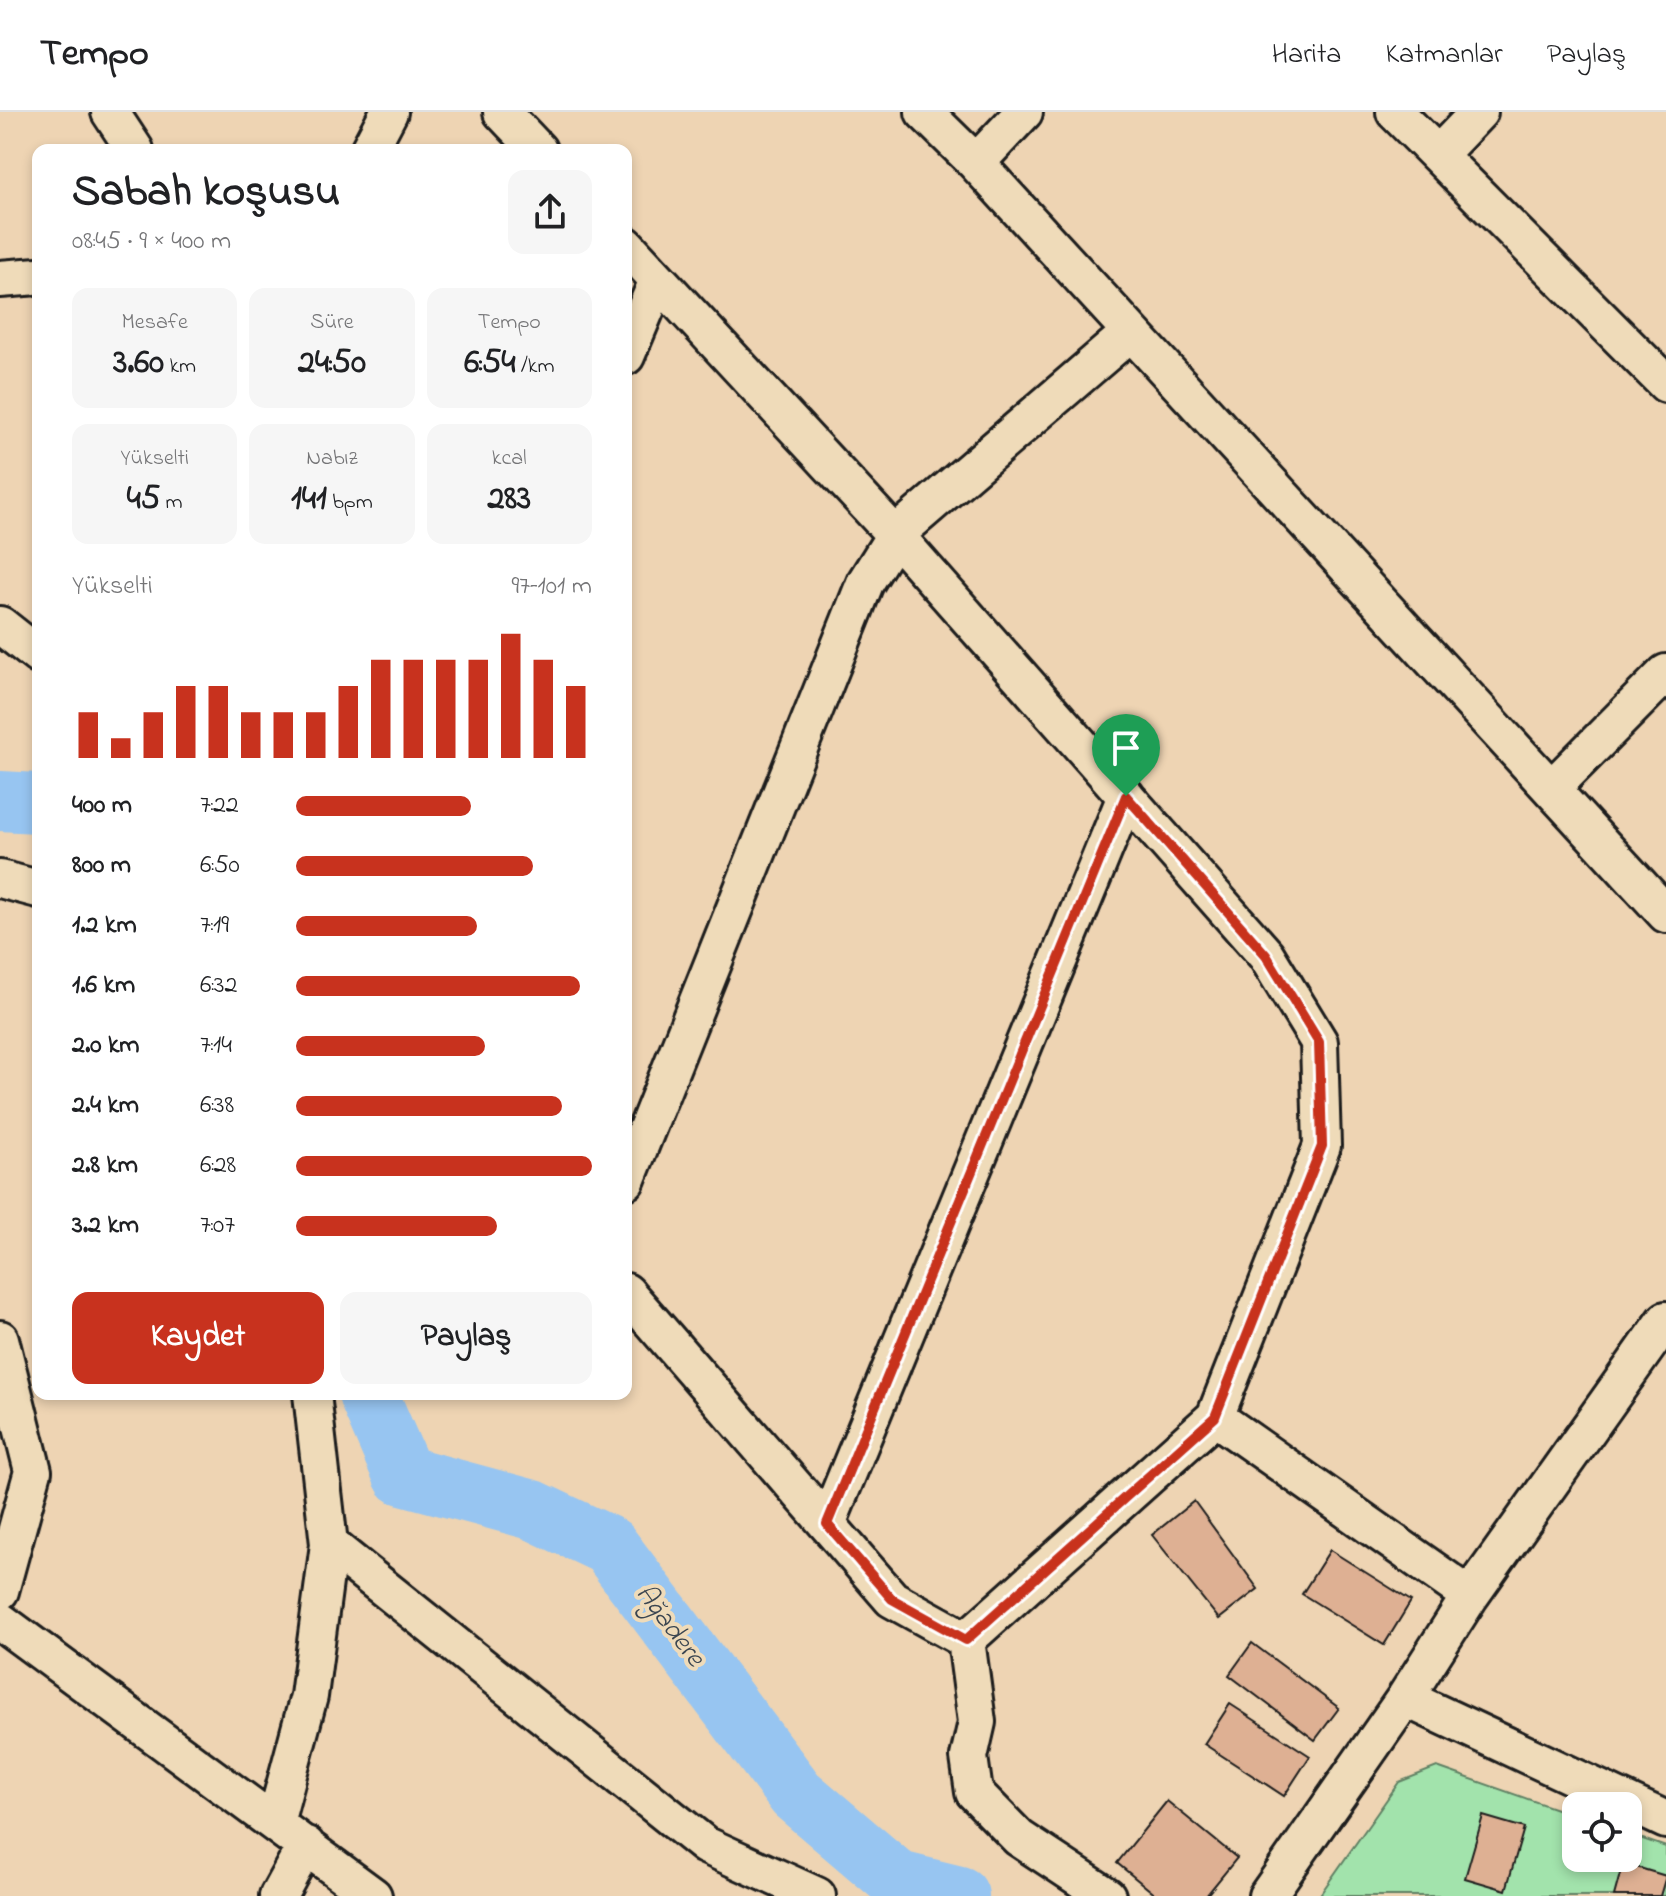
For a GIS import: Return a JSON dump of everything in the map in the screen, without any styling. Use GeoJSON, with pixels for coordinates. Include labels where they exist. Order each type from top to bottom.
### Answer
{"type":"FeatureCollection","features":[{"type":"Feature","properties":{"kind":"street"},"geometry":{"type":"LineString","coordinates":[[110,112],[131,144]]}},
{"type":"Feature","properties":{"kind":"street"},"geometry":{"type":"LineString","coordinates":[[372,144],[389,112]]}},
{"type":"Feature","properties":{"kind":"street"},"geometry":{"type":"LineString","coordinates":[[502,112],[532,144]]}},
{"type":"Feature","properties":{"kind":"street"},"geometry":{"type":"LineString","coordinates":[[924,112],[976,163],[1666,914]]}},
{"type":"Feature","properties":{"kind":"street"},"geometry":{"type":"LineString","coordinates":[[976,163],[1024,112]]}},
{"type":"Feature","properties":{"kind":"street"},"geometry":{"type":"LineString","coordinates":[[1395,112],[1666,384]]}},
{"type":"Feature","properties":{"kind":"street"},"geometry":{"type":"LineString","coordinates":[[1439,154],[1479,112]]}},
{"type":"Feature","properties":{"kind":"street"},"geometry":{"type":"LineString","coordinates":[[632,252],[895,535],[1266,955],[1319,1042],[1322,1146],[1215,1417],[966,1640]]}},
{"type":"Feature","properties":{"kind":"street"},"geometry":{"type":"LineString","coordinates":[[0,279],[32,276]]}},
{"type":"Feature","properties":{"kind":"street"},"geometry":{"type":"LineString","coordinates":[[632,342],[658,280]]}},
{"type":"Feature","properties":{"kind":"street"},"geometry":{"type":"LineString","coordinates":[[632,1166],[865,583],[895,535],[1131,332]]}},
{"type":"Feature","properties":{"kind":"street"},"geometry":{"type":"LineString","coordinates":[[0,625],[32,650]]}},
{"type":"Feature","properties":{"kind":"street"},"geometry":{"type":"LineString","coordinates":[[1551,789],[1666,673]]}},
{"type":"Feature","properties":{"kind":"street"},"geometry":{"type":"LineString","coordinates":[[827,1524],[1126,796]]}},
{"type":"Feature","properties":{"kind":"street"},"geometry":{"type":"LineString","coordinates":[[0,879],[32,887]]}},
{"type":"Feature","properties":{"kind":"street"},"geometry":{"type":"LineString","coordinates":[[632,1299],[892,1599],[966,1640]]}},
{"type":"Feature","properties":{"kind":"street"},"geometry":{"type":"LineString","coordinates":[[1267,1896],[1405,1698],[1470,1596],[1666,1320]]}},
{"type":"Feature","properties":{"kind":"street"},"geometry":{"type":"LineString","coordinates":[[0,1339],[33,1471],[0,1591]]}},
{"type":"Feature","properties":{"kind":"street"},"geometry":{"type":"LineString","coordinates":[[275,1823],[309,1696],[329,1544],[313,1400]]}},
{"type":"Feature","properties":{"kind":"street"},"geometry":{"type":"LineString","coordinates":[[1215,1417],[1470,1596]]}},
{"type":"Feature","properties":{"kind":"street"},"geometry":{"type":"LineString","coordinates":[[329,1544],[705,1845],[817,1896]]}},
{"type":"Feature","properties":{"kind":"street"},"geometry":{"type":"LineString","coordinates":[[0,1621],[373,1896]]}},
{"type":"Feature","properties":{"kind":"street"},"geometry":{"type":"LineString","coordinates":[[966,1640],[977,1722],[969,1757],[974,1792],[1019,1838],[1107,1896]]}},
{"type":"Feature","properties":{"kind":"street"},"geometry":{"type":"LineString","coordinates":[[1405,1698],[1666,1820]]}},
{"type":"Feature","properties":{"kind":"street"},"geometry":{"type":"LineString","coordinates":[[278,1896],[306,1845]]}},
{"type":"Feature","properties":{"kind":"green space"},"geometry":{"type":"Polygon","coordinates":[[[1437,1767],[1562,1811],[1562,1872],[1642,1872],[1642,1839],[1666,1847],[1666,1896],[1319,1896],[1399,1782],[1437,1767]]]}},
{"type":"Feature","properties":{"kind":"building"},"geometry":{"type":"Polygon","coordinates":[[[1194,1501],[1258,1589],[1219,1619],[1152,1535],[1194,1501]]]}},
{"type":"Feature","properties":{"kind":"building"},"geometry":{"type":"Polygon","coordinates":[[[1330,1550],[1411,1601],[1384,1645],[1302,1594],[1330,1550]]]}},
{"type":"Feature","properties":{"kind":"building"},"geometry":{"type":"Polygon","coordinates":[[[1252,1643],[1339,1708],[1315,1740],[1229,1675],[1252,1643]]]}},
{"type":"Feature","properties":{"kind":"building"},"geometry":{"type":"Polygon","coordinates":[[[1230,1704],[1310,1756],[1284,1796],[1204,1744],[1230,1704]]]}},
{"type":"Feature","properties":{"kind":"building"},"geometry":{"type":"Polygon","coordinates":[[[1167,1801],[1237,1858],[1206,1896],[1157,1896],[1117,1863],[1167,1801]]]}},
{"type":"Feature","properties":{"kind":"building"},"geometry":{"type":"Polygon","coordinates":[[[1483,1816],[1524,1828],[1506,1890],[1465,1878],[1483,1816]]]}},
{"type":"Feature","properties":{"kind":"building"},"geometry":{"type":"Polygon","coordinates":[[[1642,1869],[1666,1876],[1660,1896],[1614,1896],[1621,1872],[1642,1872],[1642,1869]]]}},
{"type":"Feature","properties":{"kind":"waterway","name":"Ağadere"},"geometry":{"type":"LineString","coordinates":[[0,801],[32,803]]}},
{"type":"Feature","properties":{"kind":"waterway","name":"Ağadere"},"geometry":{"type":"LineString","coordinates":[[371,1400],[403,1475],[533,1510],[609,1546],[796,1794],[898,1881],[959,1896]]}},
{"type":"Feature","properties":{"kind":"route"},"geometry":{"type":"LineString","coordinates":[[1126,796],[1266,955],[1319,1042],[1322,1146],[1215,1417],[966,1640],[892,1599],[827,1524],[1126,796]]}}]}
